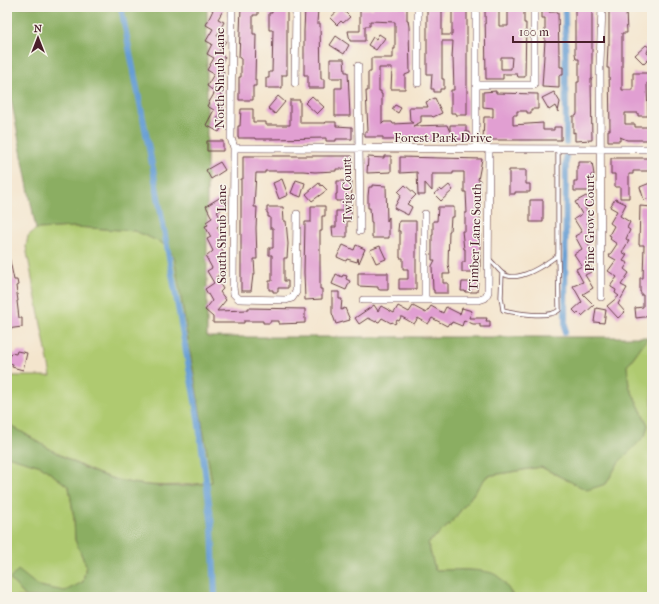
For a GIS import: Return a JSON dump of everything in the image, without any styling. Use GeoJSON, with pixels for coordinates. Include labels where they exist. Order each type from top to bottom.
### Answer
{"type":"FeatureCollection","features":[{"type":"Feature","properties":{"kind":"street","name":"North Shrub Lane"},"geometry":{"type":"LineString","coordinates":[[232,7],[231,138],[234,148]]}},
{"type":"Feature","properties":{"kind":"street"},"geometry":{"type":"LineString","coordinates":[[295,83],[296,7]]}},
{"type":"Feature","properties":{"kind":"street"},"geometry":{"type":"LineString","coordinates":[[418,7],[418,83]]}},
{"type":"Feature","properties":{"kind":"street"},"geometry":{"type":"LineString","coordinates":[[476,7],[476,149]]}},
{"type":"Feature","properties":{"kind":"street"},"geometry":{"type":"LineString","coordinates":[[476,85],[534,86],[534,7]]}},
{"type":"Feature","properties":{"kind":"street","name":"Pine Grove Court"},"geometry":{"type":"LineString","coordinates":[[601,297],[600,64],[602,7]]}},
{"type":"Feature","properties":{"kind":"street","name":"Twig Court"},"geometry":{"type":"LineString","coordinates":[[358,66],[360,231]]}},
{"type":"Feature","properties":{"kind":"street","name":"Forest Park Drive"},"geometry":{"type":"LineString","coordinates":[[234,148],[489,150],[652,149]]}},
{"type":"Feature","properties":{"kind":"street","name":"South Shrub Lane"},"geometry":{"type":"LineString","coordinates":[[234,148],[233,287],[234,294],[239,299],[286,300],[292,298],[296,292],[297,214]]}},
{"type":"Feature","properties":{"kind":"street","name":"Timber Lane South"},"geometry":{"type":"LineString","coordinates":[[363,300],[479,300],[485,298],[488,292],[489,258],[489,150]]}},
{"type":"Feature","properties":{"kind":"street"},"geometry":{"type":"LineString","coordinates":[[425,214],[425,300]]}},
{"type":"Feature","properties":{"kind":"lane"},"geometry":{"type":"LineString","coordinates":[[489,258],[496,264],[502,274],[501,297],[503,310],[515,313],[547,314],[557,312],[559,310],[558,149]]}},
{"type":"Feature","properties":{"kind":"lane"},"geometry":{"type":"LineString","coordinates":[[502,274],[514,276],[528,274],[558,255]]}},
{"type":"Feature","properties":{"kind":"green space"},"geometry":{"type":"Polygon","coordinates":[[[7,7],[207,7],[207,337],[648,337],[627,366],[629,386],[648,425],[645,436],[618,463],[606,484],[587,490],[541,467],[487,476],[451,523],[428,543],[435,570],[467,570],[491,573],[501,579],[514,597],[26,597],[10,579],[18,570],[38,586],[65,591],[83,582],[86,565],[75,540],[74,518],[69,487],[41,466],[7,456],[7,423],[79,465],[118,480],[165,486],[197,485],[212,482],[174,256],[162,243],[135,231],[75,227],[36,229],[7,78],[7,7]]]}},
{"type":"Feature","properties":{"kind":"green space"},"geometry":{"type":"Polygon","coordinates":[[[75,227],[136,231],[162,243],[174,256],[212,482],[165,486],[129,483],[104,476],[75,463],[7,423],[7,376],[51,376],[26,247],[28,236],[36,229],[75,227]]]}},
{"type":"Feature","properties":{"kind":"green space"},"geometry":{"type":"Polygon","coordinates":[[[648,337],[652,337],[652,597],[514,597],[504,583],[471,570],[435,570],[428,543],[451,523],[487,476],[541,467],[569,481],[606,484],[618,463],[645,436],[648,425],[629,386],[627,366],[648,337]]]}},
{"type":"Feature","properties":{"kind":"green space"},"geometry":{"type":"Polygon","coordinates":[[[9,456],[41,466],[69,487],[74,518],[75,540],[86,565],[83,582],[65,592],[10,579],[26,597],[7,597],[7,457],[9,456]]]}},
{"type":"Feature","properties":{"kind":"building"},"geometry":{"type":"Polygon","coordinates":[[[207,7],[225,7],[218,19],[224,22],[217,36],[226,41],[218,53],[225,57],[218,69],[224,72],[217,85],[224,89],[217,101],[223,105],[223,109],[217,119],[224,124],[219,132],[206,125],[214,110],[207,106],[215,92],[207,86],[214,74],[207,70],[214,58],[207,54],[212,44],[206,41],[213,29],[206,25],[213,10],[207,7]]]}},
{"type":"Feature","properties":{"kind":"building"},"geometry":{"type":"Polygon","coordinates":[[[241,7],[258,7],[258,15],[253,15],[253,34],[256,34],[256,86],[253,86],[253,100],[239,100],[239,77],[241,77],[241,58],[239,58],[241,7]]]}},
{"type":"Feature","properties":{"kind":"building"},"geometry":{"type":"Polygon","coordinates":[[[272,7],[287,7],[287,75],[282,75],[282,88],[266,88],[266,78],[269,78],[269,72],[272,72],[273,30],[269,30],[269,13],[272,13],[272,7]]]}},
{"type":"Feature","properties":{"kind":"building"},"geometry":{"type":"Polygon","coordinates":[[[373,7],[407,7],[407,20],[409,27],[410,73],[405,75],[405,89],[391,89],[392,68],[379,68],[379,91],[381,91],[382,94],[382,124],[384,122],[392,122],[393,124],[413,123],[410,121],[409,107],[428,107],[426,102],[435,98],[442,113],[433,117],[421,116],[421,122],[413,126],[447,125],[450,132],[450,125],[466,125],[466,132],[469,132],[469,139],[383,140],[383,137],[365,137],[365,131],[368,131],[366,91],[368,91],[368,72],[371,72],[371,58],[393,58],[393,49],[395,49],[395,22],[370,21],[370,26],[365,26],[365,41],[350,41],[348,31],[360,31],[360,9],[373,9],[373,7]]]}},
{"type":"Feature","properties":{"kind":"building"},"geometry":{"type":"Polygon","coordinates":[[[427,7],[442,7],[442,35],[452,35],[452,7],[467,8],[467,115],[456,115],[456,113],[451,113],[451,90],[454,90],[452,58],[453,41],[442,41],[442,79],[444,79],[444,89],[440,89],[440,92],[434,92],[434,89],[431,89],[432,74],[427,74],[427,7]]]}},
{"type":"Feature","properties":{"kind":"building"},"geometry":{"type":"Polygon","coordinates":[[[575,7],[592,7],[592,140],[575,141],[575,132],[573,133],[573,116],[576,116],[577,114],[577,82],[579,82],[579,59],[576,59],[575,53],[575,7]]]}},
{"type":"Feature","properties":{"kind":"building"},"geometry":{"type":"Polygon","coordinates":[[[609,7],[620,7],[621,11],[626,10],[627,33],[622,33],[622,90],[633,90],[633,73],[651,73],[651,83],[647,83],[648,116],[638,116],[638,113],[625,113],[625,124],[635,124],[635,127],[651,127],[651,140],[627,140],[620,137],[620,141],[608,141],[608,130],[610,130],[609,68],[607,68],[609,45],[609,7]]]}},
{"type":"Feature","properties":{"kind":"building"},"geometry":{"type":"Polygon","coordinates":[[[305,8],[318,9],[317,23],[320,23],[321,79],[324,79],[324,88],[308,88],[308,75],[304,75],[305,8]]]}},
{"type":"Feature","properties":{"kind":"building"},"geometry":{"type":"Polygon","coordinates":[[[341,8],[350,17],[343,23],[341,21],[337,25],[330,18],[341,8]]]}},
{"type":"Feature","properties":{"kind":"building"},"geometry":{"type":"Polygon","coordinates":[[[508,8],[524,8],[524,23],[526,23],[525,77],[518,77],[517,74],[503,74],[503,79],[486,79],[485,9],[499,9],[499,26],[508,26],[508,8]],[[501,57],[501,69],[511,69],[512,57],[501,57]]]}},
{"type":"Feature","properties":{"kind":"building"},"geometry":{"type":"Polygon","coordinates":[[[542,10],[558,12],[560,67],[563,67],[563,75],[559,75],[559,88],[542,87],[545,18],[542,18],[542,10]]]}},
{"type":"Feature","properties":{"kind":"building"},"geometry":{"type":"Polygon","coordinates":[[[379,34],[385,38],[376,50],[368,45],[373,37],[376,39],[379,34]]]}},
{"type":"Feature","properties":{"kind":"building"},"geometry":{"type":"Polygon","coordinates":[[[336,36],[349,45],[344,54],[330,45],[336,36]]]}},
{"type":"Feature","properties":{"kind":"building"},"geometry":{"type":"Polygon","coordinates":[[[646,45],[649,47],[647,53],[651,57],[644,64],[635,55],[646,45]]]}},
{"type":"Feature","properties":{"kind":"building"},"geometry":{"type":"Polygon","coordinates":[[[330,59],[344,59],[345,72],[348,72],[350,116],[335,116],[335,88],[342,88],[342,78],[330,78],[330,59]]]}},
{"type":"Feature","properties":{"kind":"building"},"geometry":{"type":"Polygon","coordinates":[[[496,91],[496,93],[538,94],[538,109],[531,109],[531,113],[527,113],[527,111],[517,111],[517,115],[513,115],[513,125],[543,123],[543,130],[554,130],[554,127],[561,127],[561,140],[483,140],[484,117],[493,117],[493,108],[483,107],[483,92],[496,91]]]}},
{"type":"Feature","properties":{"kind":"building"},"geometry":{"type":"Polygon","coordinates":[[[554,92],[560,102],[558,112],[555,106],[549,110],[542,98],[554,92]]]}},
{"type":"Feature","properties":{"kind":"building"},"geometry":{"type":"Polygon","coordinates":[[[278,96],[285,102],[275,114],[268,108],[278,96]]]}},
{"type":"Feature","properties":{"kind":"building"},"geometry":{"type":"Polygon","coordinates":[[[312,96],[324,107],[317,114],[305,103],[312,96]]]}},
{"type":"Feature","properties":{"kind":"building"},"geometry":{"type":"Polygon","coordinates":[[[290,100],[300,100],[300,123],[336,122],[336,126],[352,127],[352,139],[336,139],[336,141],[326,141],[326,138],[238,138],[238,126],[240,126],[241,109],[253,109],[253,122],[266,122],[266,125],[290,125],[290,100]]]}},
{"type":"Feature","properties":{"kind":"building"},"geometry":{"type":"Polygon","coordinates":[[[395,105],[401,108],[398,113],[392,109],[395,105]]]}},
{"type":"Feature","properties":{"kind":"building"},"geometry":{"type":"Polygon","coordinates":[[[207,141],[223,141],[223,151],[207,151],[207,141]]]}},
{"type":"Feature","properties":{"kind":"building"},"geometry":{"type":"Polygon","coordinates":[[[243,156],[352,156],[350,169],[315,172],[265,171],[265,173],[256,173],[254,207],[257,207],[257,259],[254,259],[255,275],[253,275],[251,291],[241,291],[241,179],[243,179],[243,156]]]}},
{"type":"Feature","properties":{"kind":"building"},"geometry":{"type":"Polygon","coordinates":[[[384,156],[391,156],[391,172],[367,173],[368,157],[384,158],[384,156]]]}},
{"type":"Feature","properties":{"kind":"building"},"geometry":{"type":"Polygon","coordinates":[[[400,157],[482,159],[478,180],[480,180],[480,272],[462,272],[462,262],[465,262],[465,249],[462,231],[465,231],[465,213],[467,213],[466,192],[464,192],[464,172],[453,172],[453,174],[432,174],[432,191],[425,183],[425,195],[418,195],[417,172],[400,173],[400,157]]]}},
{"type":"Feature","properties":{"kind":"building"},"geometry":{"type":"Polygon","coordinates":[[[611,158],[648,158],[649,171],[633,171],[633,174],[629,174],[629,198],[620,198],[620,187],[615,187],[615,174],[611,174],[611,158]]]}},
{"type":"Feature","properties":{"kind":"building"},"geometry":{"type":"Polygon","coordinates":[[[220,162],[225,170],[211,179],[206,170],[220,162]]]}},
{"type":"Feature","properties":{"kind":"building"},"geometry":{"type":"Polygon","coordinates":[[[578,162],[592,162],[594,175],[591,175],[591,191],[574,191],[574,181],[577,181],[578,162]]]}},
{"type":"Feature","properties":{"kind":"building"},"geometry":{"type":"Polygon","coordinates":[[[509,170],[526,170],[526,184],[530,184],[530,192],[515,192],[515,194],[509,194],[509,170]]]}},
{"type":"Feature","properties":{"kind":"building"},"geometry":{"type":"Polygon","coordinates":[[[282,179],[288,195],[279,199],[273,183],[282,179]]]}},
{"type":"Feature","properties":{"kind":"building"},"geometry":{"type":"Polygon","coordinates":[[[296,180],[305,183],[301,197],[291,193],[296,180]]]}},
{"type":"Feature","properties":{"kind":"building"},"geometry":{"type":"Polygon","coordinates":[[[337,181],[352,181],[351,221],[347,221],[347,237],[333,237],[332,227],[336,227],[336,211],[343,211],[344,201],[336,201],[337,181]]]}},
{"type":"Feature","properties":{"kind":"building"},"geometry":{"type":"Polygon","coordinates":[[[319,183],[327,190],[312,201],[306,194],[319,183]]]}},
{"type":"Feature","properties":{"kind":"building"},"geometry":{"type":"Polygon","coordinates":[[[650,183],[652,188],[652,197],[644,200],[640,187],[650,183]]]}},
{"type":"Feature","properties":{"kind":"building"},"geometry":{"type":"Polygon","coordinates":[[[372,185],[386,186],[387,221],[389,217],[389,238],[372,238],[372,222],[370,208],[368,208],[368,196],[369,187],[372,187],[372,185]]]}},
{"type":"Feature","properties":{"kind":"building"},"geometry":{"type":"Polygon","coordinates":[[[405,185],[416,195],[407,204],[412,207],[408,215],[394,208],[401,195],[398,192],[405,185]]]}},
{"type":"Feature","properties":{"kind":"building"},"geometry":{"type":"Polygon","coordinates":[[[449,185],[453,190],[441,201],[434,194],[440,189],[442,191],[449,185]]]}},
{"type":"Feature","properties":{"kind":"building"},"geometry":{"type":"Polygon","coordinates":[[[586,196],[592,201],[592,204],[585,208],[593,219],[587,223],[595,238],[587,242],[594,254],[586,258],[593,271],[585,275],[593,288],[583,294],[594,305],[582,316],[573,310],[582,302],[573,286],[583,282],[576,269],[582,266],[574,254],[582,249],[575,236],[582,232],[574,219],[582,214],[575,202],[586,196]]]}},
{"type":"Feature","properties":{"kind":"building"},"geometry":{"type":"Polygon","coordinates":[[[221,197],[226,206],[217,212],[224,223],[217,227],[225,240],[219,243],[225,255],[219,259],[226,271],[216,277],[223,289],[220,292],[226,300],[217,311],[248,310],[248,308],[305,309],[305,323],[279,324],[279,321],[263,323],[263,321],[244,321],[244,323],[213,323],[213,317],[205,310],[212,301],[205,289],[214,283],[207,271],[212,268],[206,257],[213,251],[207,239],[211,237],[205,226],[208,225],[206,222],[212,218],[206,206],[221,197]]]}},
{"type":"Feature","properties":{"kind":"building"},"geometry":{"type":"Polygon","coordinates":[[[615,199],[626,204],[620,216],[630,222],[627,228],[630,230],[626,239],[629,241],[622,252],[627,255],[623,261],[628,263],[624,269],[629,273],[621,285],[627,288],[618,304],[625,312],[618,318],[607,306],[619,296],[615,293],[616,290],[611,287],[617,277],[608,271],[616,260],[609,256],[617,244],[610,239],[611,236],[609,235],[614,226],[610,223],[617,211],[610,207],[615,199]]]}},
{"type":"Feature","properties":{"kind":"building"},"geometry":{"type":"Polygon","coordinates":[[[530,200],[543,200],[543,222],[530,222],[530,200]]]}},
{"type":"Feature","properties":{"kind":"building"},"geometry":{"type":"Polygon","coordinates":[[[311,206],[325,206],[325,216],[322,216],[322,231],[320,231],[320,289],[322,289],[322,299],[305,300],[305,222],[311,222],[311,206]]]}},
{"type":"Feature","properties":{"kind":"building"},"geometry":{"type":"Polygon","coordinates":[[[640,206],[652,207],[650,221],[652,221],[652,300],[650,300],[652,316],[636,318],[635,308],[643,307],[643,295],[641,295],[640,292],[640,278],[643,278],[644,245],[639,245],[640,206]]]}},
{"type":"Feature","properties":{"kind":"building"},"geometry":{"type":"Polygon","coordinates":[[[267,207],[283,207],[284,221],[286,221],[288,244],[287,258],[284,258],[284,281],[288,281],[288,288],[278,288],[278,292],[269,290],[269,281],[272,281],[272,255],[269,255],[269,248],[273,248],[273,228],[270,228],[270,217],[268,217],[267,207]]]}},
{"type":"Feature","properties":{"kind":"building"},"geometry":{"type":"Polygon","coordinates":[[[438,207],[454,207],[454,217],[451,217],[449,231],[448,264],[450,274],[443,274],[443,283],[448,283],[448,293],[434,293],[433,290],[432,266],[435,260],[432,260],[432,235],[433,221],[437,221],[438,207]]]}},
{"type":"Feature","properties":{"kind":"building"},"geometry":{"type":"Polygon","coordinates":[[[399,221],[416,221],[416,289],[399,289],[399,279],[408,279],[408,269],[403,269],[403,258],[400,258],[400,231],[398,231],[399,221]]]}},
{"type":"Feature","properties":{"kind":"building"},"geometry":{"type":"Polygon","coordinates":[[[343,245],[354,250],[356,245],[365,249],[359,263],[358,258],[357,262],[347,259],[346,261],[337,257],[343,245]]]}},
{"type":"Feature","properties":{"kind":"building"},"geometry":{"type":"Polygon","coordinates":[[[380,246],[386,259],[376,263],[370,250],[380,246]]]}},
{"type":"Feature","properties":{"kind":"building"},"geometry":{"type":"Polygon","coordinates":[[[7,256],[9,256],[14,280],[17,280],[17,301],[19,318],[22,318],[22,327],[7,329],[7,256]]]}},
{"type":"Feature","properties":{"kind":"building"},"geometry":{"type":"Polygon","coordinates":[[[358,273],[388,273],[388,290],[380,290],[378,287],[358,286],[358,273]]]}},
{"type":"Feature","properties":{"kind":"building"},"geometry":{"type":"Polygon","coordinates":[[[336,274],[342,277],[343,275],[347,276],[346,279],[350,281],[346,290],[332,284],[336,274]]]}},
{"type":"Feature","properties":{"kind":"building"},"geometry":{"type":"Polygon","coordinates":[[[462,282],[478,282],[477,292],[461,291],[462,282]]]}},
{"type":"Feature","properties":{"kind":"building"},"geometry":{"type":"Polygon","coordinates":[[[332,292],[339,292],[339,299],[342,299],[341,310],[345,308],[350,320],[336,324],[332,313],[332,292]]]}},
{"type":"Feature","properties":{"kind":"building"},"geometry":{"type":"Polygon","coordinates":[[[374,305],[378,311],[381,306],[394,313],[398,306],[409,312],[413,306],[426,313],[431,306],[443,313],[446,307],[460,314],[462,308],[472,311],[469,318],[487,318],[486,321],[490,321],[490,327],[480,327],[480,324],[473,324],[464,320],[462,326],[452,322],[447,326],[432,318],[428,324],[418,318],[414,324],[402,317],[399,321],[397,320],[395,324],[382,318],[379,322],[376,322],[368,318],[359,324],[355,318],[374,305]]]}},
{"type":"Feature","properties":{"kind":"building"},"geometry":{"type":"Polygon","coordinates":[[[596,308],[606,310],[604,323],[594,322],[596,308]]]}},
{"type":"Feature","properties":{"kind":"building"},"geometry":{"type":"Polygon","coordinates":[[[17,351],[27,353],[23,370],[12,367],[13,364],[8,363],[11,353],[16,354],[17,351]]]}},
{"type":"Feature","properties":{"kind":"waterway"},"geometry":{"type":"LineString","coordinates":[[121,7],[153,169],[198,418],[212,526],[215,597]]}},
{"type":"Feature","properties":{"kind":"waterway"},"geometry":{"type":"LineString","coordinates":[[565,7],[566,143]]}},
{"type":"Feature","properties":{"kind":"waterway"},"geometry":{"type":"LineString","coordinates":[[565,332],[566,154]]}}]}
